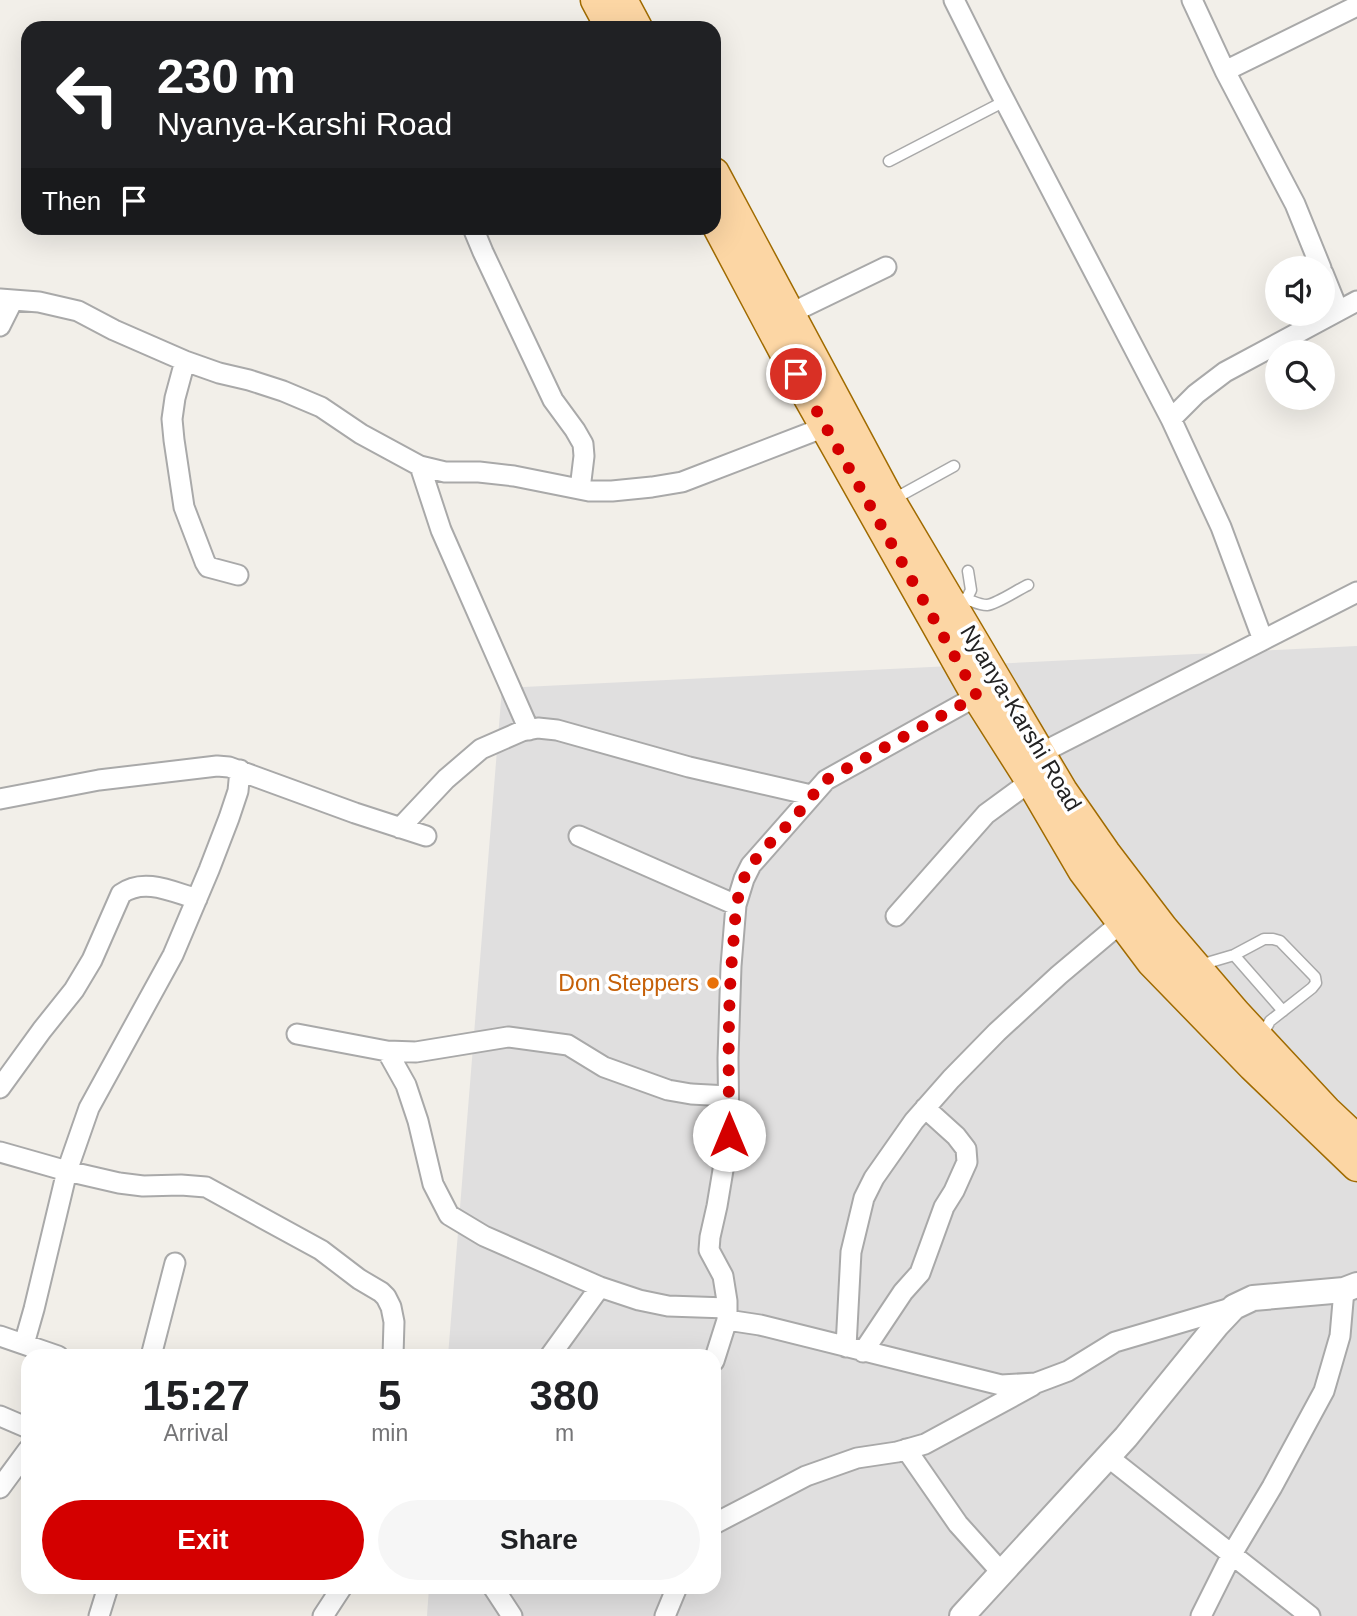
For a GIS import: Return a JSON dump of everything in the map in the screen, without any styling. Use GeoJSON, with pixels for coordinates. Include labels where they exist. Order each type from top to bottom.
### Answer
{"type":"FeatureCollection","features":[{"type":"Feature","properties":{"kind":"main road"},"geometry":{"type":"LineString","coordinates":[[596,0],[607,21]]}},
{"type":"Feature","properties":{"kind":"main road"},"geometry":{"type":"LineString","coordinates":[[622,0],[633,21]]}},
{"type":"Feature","properties":{"kind":"main road","name":"Nyanya-Karshi Road"},"geometry":{"type":"LineString","coordinates":[[721,186],[888,511],[977,696],[1083,870],[1152,962],[1253,1066],[1357,1166]]}},
{"type":"Feature","properties":{"kind":"main road","name":"Nyanya-Karshi Road"},"geometry":{"type":"LineString","coordinates":[[721,232],[825,427],[958,599],[1062,791],[1105,853],[1195,966],[1326,1111],[1357,1140]]}},
{"type":"Feature","properties":{"kind":"street"},"geometry":{"type":"LineString","coordinates":[[954,0],[1171,419],[1221,527],[1263,640]]}},
{"type":"Feature","properties":{"kind":"street"},"geometry":{"type":"LineString","coordinates":[[1192,0],[1225,71],[1295,204],[1316,256]]}},
{"type":"Feature","properties":{"kind":"street"},"geometry":{"type":"LineString","coordinates":[[1225,71],[1357,6]]}},
{"type":"Feature","properties":{"kind":"street"},"geometry":{"type":"LineString","coordinates":[[476,235],[553,400],[583,444],[580,489]]}},
{"type":"Feature","properties":{"kind":"street"},"geometry":{"type":"LineString","coordinates":[[789,314],[886,267]]}},
{"type":"Feature","properties":{"kind":"street"},"geometry":{"type":"LineString","coordinates":[[0,326],[6,299],[39,302],[78,311],[185,361],[283,391],[321,407],[361,434],[420,466],[445,471],[514,476],[580,489],[612,491],[682,482],[825,427]]}},
{"type":"Feature","properties":{"kind":"street"},"geometry":{"type":"LineString","coordinates":[[1171,419],[1196,394],[1225,372],[1357,301]]}},
{"type":"Feature","properties":{"kind":"street"},"geometry":{"type":"LineString","coordinates":[[1335,303],[1338,310]]}},
{"type":"Feature","properties":{"kind":"street"},"geometry":{"type":"LineString","coordinates":[[185,361],[172,419],[184,507],[208,567],[238,575]]}},
{"type":"Feature","properties":{"kind":"street"},"geometry":{"type":"LineString","coordinates":[[420,466],[441,530],[529,730]]}},
{"type":"Feature","properties":{"kind":"street"},"geometry":{"type":"LineString","coordinates":[[1041,753],[1357,592]]}},
{"type":"Feature","properties":{"kind":"street"},"geometry":{"type":"LineString","coordinates":[[717,1349],[727,1314],[723,1276],[709,1250],[729,1135],[731,966],[736,905],[744,880],[751,865],[826,780],[977,696]]}},
{"type":"Feature","properties":{"kind":"street"},"geometry":{"type":"LineString","coordinates":[[400,828],[446,779],[481,749],[522,731],[538,728],[557,730],[689,766],[811,795]]}},
{"type":"Feature","properties":{"kind":"street"},"geometry":{"type":"LineString","coordinates":[[0,799],[99,780],[218,766],[240,770],[426,836]]}},
{"type":"Feature","properties":{"kind":"street"},"geometry":{"type":"LineString","coordinates":[[24,1344],[67,1171],[89,1108],[173,955],[229,818],[238,791],[240,770]]}},
{"type":"Feature","properties":{"kind":"street"},"geometry":{"type":"LineString","coordinates":[[896,916],[986,814],[1031,781]]}},
{"type":"Feature","properties":{"kind":"street"},"geometry":{"type":"LineString","coordinates":[[579,836],[736,905]]}},
{"type":"Feature","properties":{"kind":"street"},"geometry":{"type":"LineString","coordinates":[[0,1088],[74,990],[92,960],[121,894],[129,888],[149,885],[197,900]]}},
{"type":"Feature","properties":{"kind":"street"},"geometry":{"type":"LineString","coordinates":[[854,1350],[851,1252],[864,1198],[874,1178],[914,1121],[951,1079],[1059,975],[1122,922]]}},
{"type":"Feature","properties":{"kind":"street"},"geometry":{"type":"LineString","coordinates":[[297,1034],[387,1051],[416,1052],[508,1037],[520,1038],[568,1045],[604,1067],[668,1090],[728,1096]]}},
{"type":"Feature","properties":{"kind":"street"},"geometry":{"type":"LineString","coordinates":[[387,1051],[406,1085],[418,1121],[433,1184],[449,1215],[484,1236],[600,1287],[639,1300],[727,1314],[854,1350],[1000,1385],[1036,1384]]}},
{"type":"Feature","properties":{"kind":"street"},"geometry":{"type":"LineString","coordinates":[[854,1350],[920,1273],[944,1206],[967,1162],[966,1149],[925,1108]]}},
{"type":"Feature","properties":{"kind":"street"},"geometry":{"type":"LineString","coordinates":[[0,1152],[119,1183],[206,1187],[321,1250],[381,1292],[391,1307],[394,1322],[393,1349]]}},
{"type":"Feature","properties":{"kind":"street"},"geometry":{"type":"LineString","coordinates":[[153,1349],[175,1262]]}},
{"type":"Feature","properties":{"kind":"street"},"geometry":{"type":"LineString","coordinates":[[555,1349],[600,1287]]}},
{"type":"Feature","properties":{"kind":"street"},"geometry":{"type":"LineString","coordinates":[[721,1520],[806,1476],[857,1458],[925,1444],[1036,1384],[1068,1371],[1115,1342],[1234,1307],[1253,1298],[1351,1288],[1324,1391],[1232,1554],[1201,1616]]}},
{"type":"Feature","properties":{"kind":"street"},"geometry":{"type":"LineString","coordinates":[[962,1616],[1126,1437],[1234,1307]]}},
{"type":"Feature","properties":{"kind":"street"},"geometry":{"type":"LineString","coordinates":[[0,1336],[38,1349]]}},
{"type":"Feature","properties":{"kind":"street"},"geometry":{"type":"LineString","coordinates":[[0,1416],[21,1425]]}},
{"type":"Feature","properties":{"kind":"street"},"geometry":{"type":"LineString","coordinates":[[906,1449],[958,1524],[1002,1573]]}},
{"type":"Feature","properties":{"kind":"street"},"geometry":{"type":"LineString","coordinates":[[1108,1457],[1310,1616]]}},
{"type":"Feature","properties":{"kind":"street"},"geometry":{"type":"LineString","coordinates":[[0,1488],[21,1460]]}},
{"type":"Feature","properties":{"kind":"street"},"geometry":{"type":"LineString","coordinates":[[99,1616],[106,1594]]}},
{"type":"Feature","properties":{"kind":"street"},"geometry":{"type":"LineString","coordinates":[[323,1616],[337,1594]]}},
{"type":"Feature","properties":{"kind":"street"},"geometry":{"type":"LineString","coordinates":[[498,1594],[512,1616]]}},
{"type":"Feature","properties":{"kind":"street"},"geometry":{"type":"LineString","coordinates":[[665,1616],[674,1594]]}},
{"type":"Feature","properties":{"kind":"lane"},"geometry":{"type":"LineString","coordinates":[[890,161],[1005,101]]}},
{"type":"Feature","properties":{"kind":"lane"},"geometry":{"type":"LineString","coordinates":[[888,511],[954,466]]}},
{"type":"Feature","properties":{"kind":"lane"},"geometry":{"type":"LineString","coordinates":[[958,599],[971,590],[968,571]]}},
{"type":"Feature","properties":{"kind":"lane"},"geometry":{"type":"LineString","coordinates":[[958,599],[990,604],[1028,585]]}},
{"type":"Feature","properties":{"kind":"lane"},"geometry":{"type":"LineString","coordinates":[[1195,966],[1234,954],[1264,939],[1273,939],[1280,941],[1315,977],[1316,983],[1312,988],[1270,1021],[1260,1040]]}},
{"type":"Feature","properties":{"kind":"lane"},"geometry":{"type":"LineString","coordinates":[[1234,954],[1283,1011]]}},
{"type":"Feature","properties":{"kind":"shaded area"},"geometry":{"type":"Polygon","coordinates":[[[1357,646],[1357,1616],[427,1616],[429,1594],[721,1594],[721,1349],[449,1349],[502,688],[1357,646]]]}},
{"type":"Feature","properties":{"kind":"place","name":"Don Steppers"},"geometry":{"type":"Point","coordinates":[713,983]}},
{"type":"Feature","properties":{"kind":"route"},"geometry":{"type":"LineString","coordinates":[[729,1135],[731,966],[736,905],[751,865],[826,780],[977,696],[796,374]]}}]}
